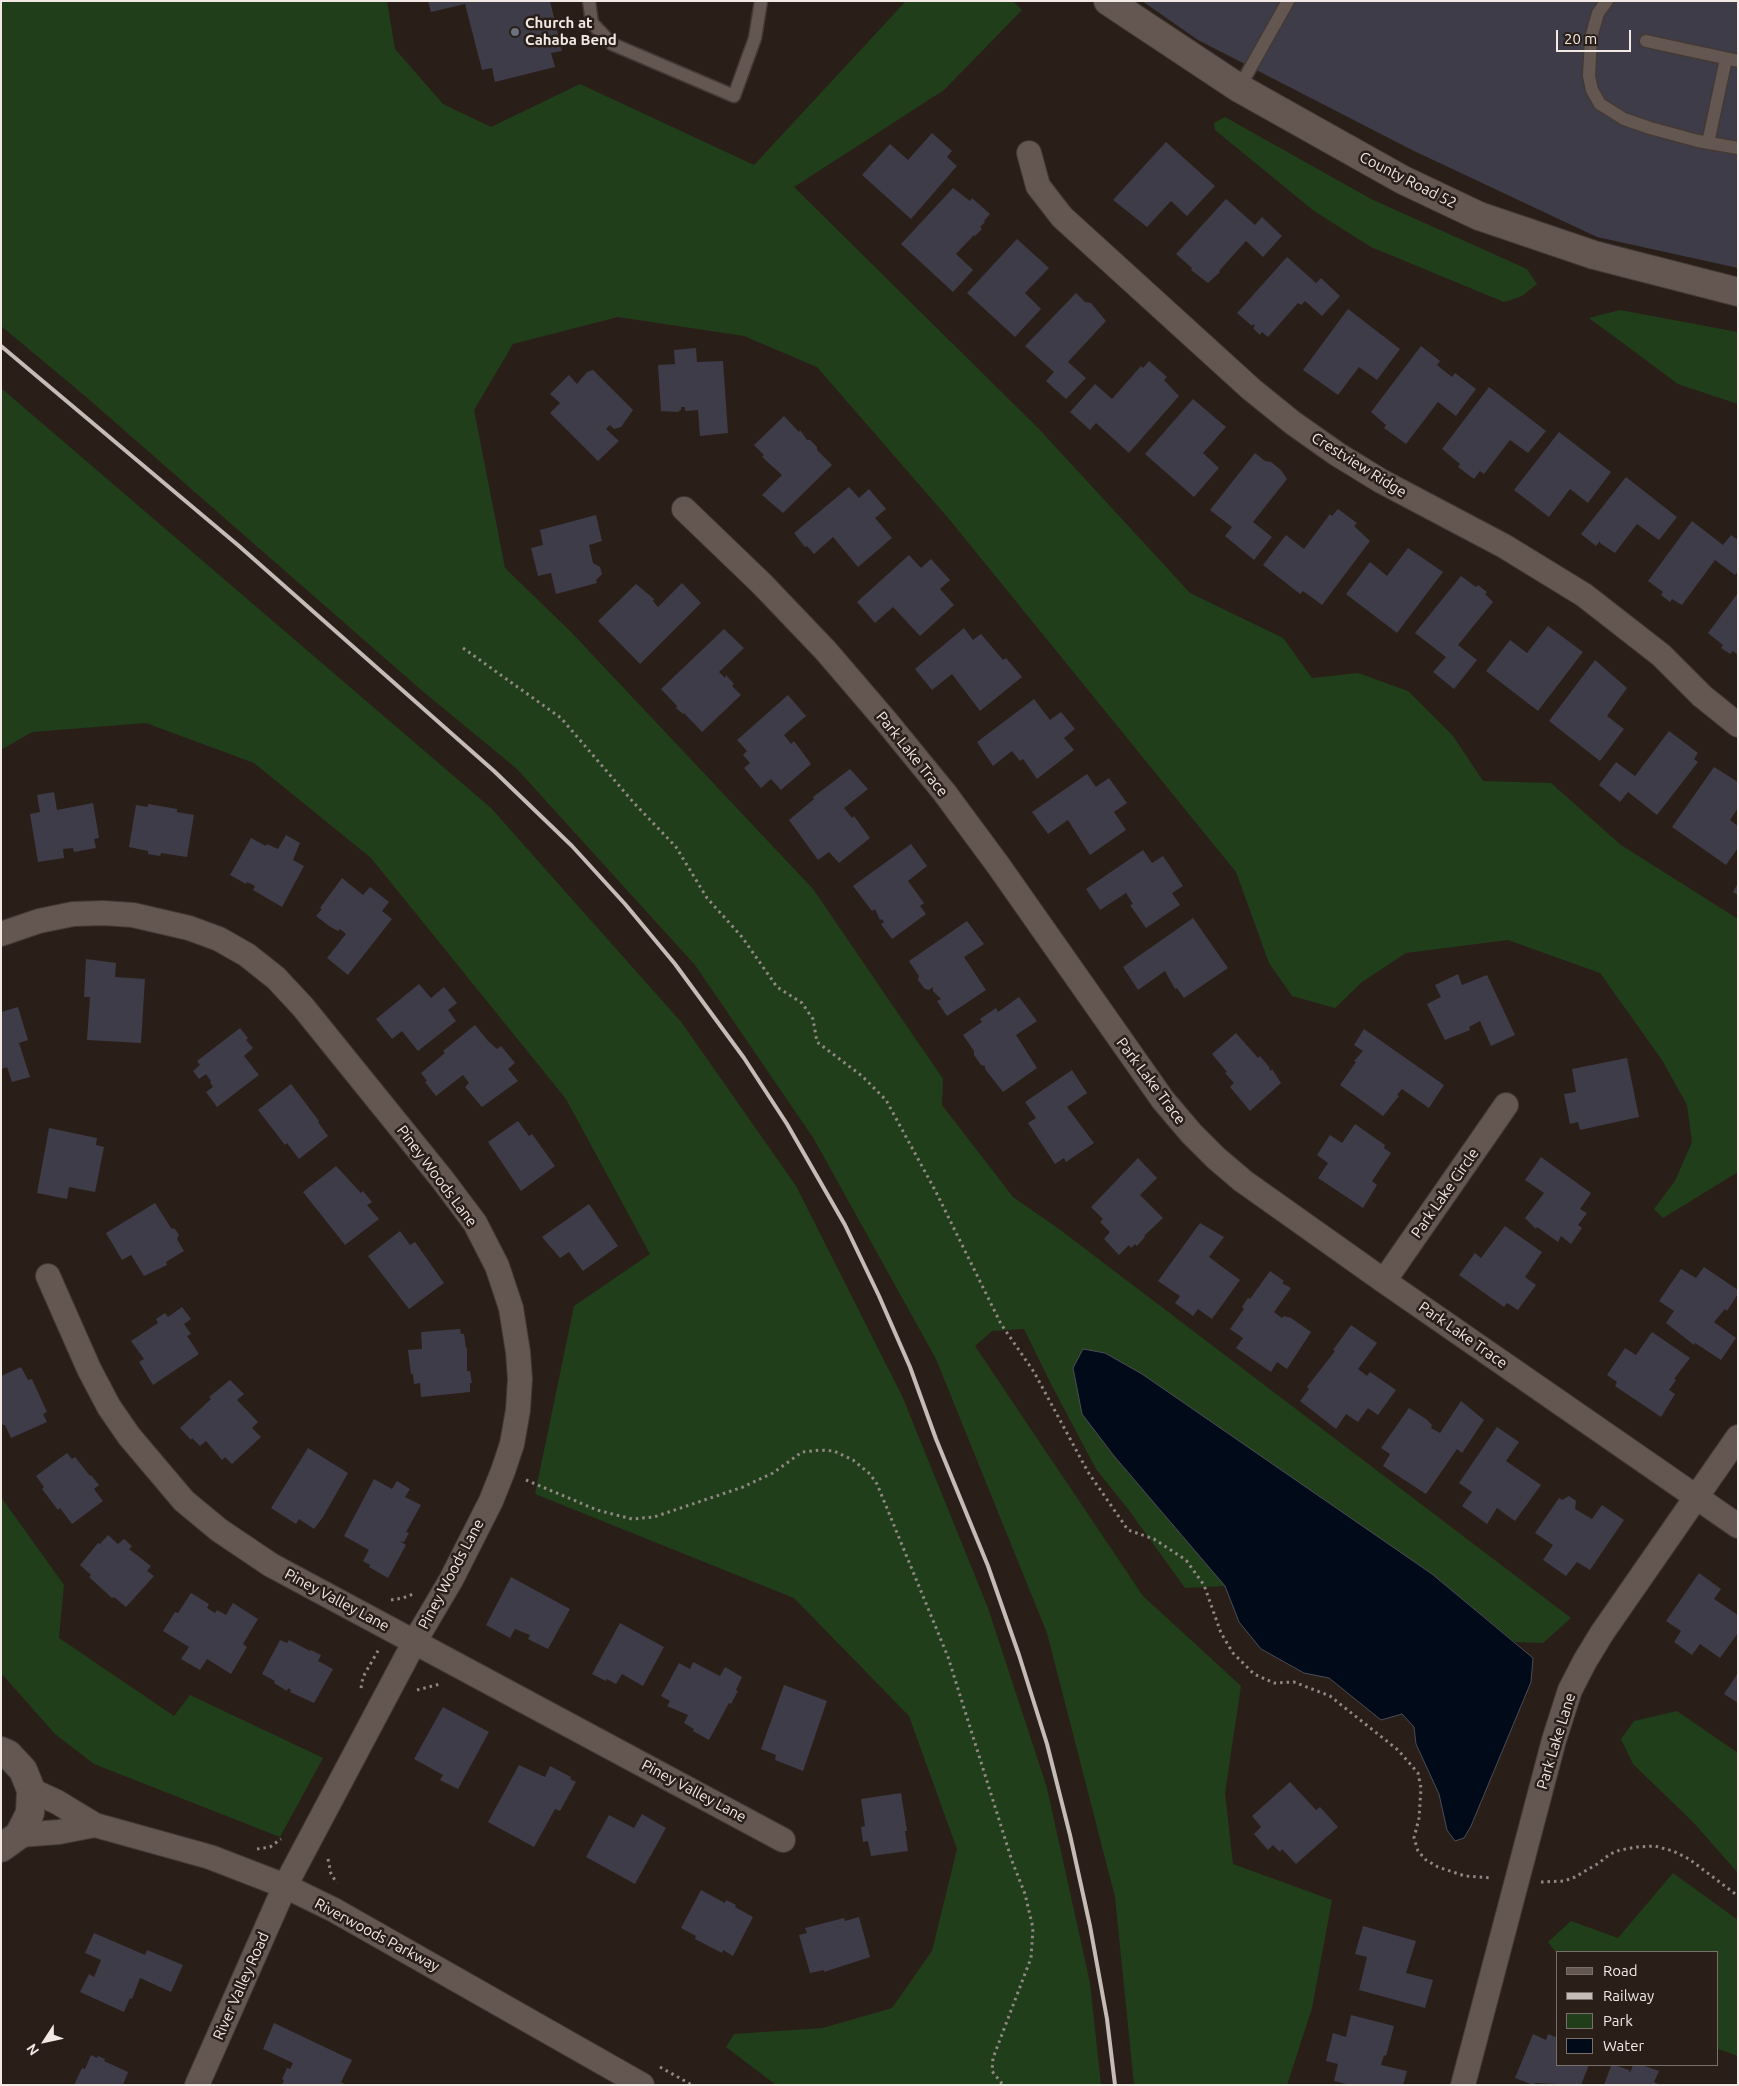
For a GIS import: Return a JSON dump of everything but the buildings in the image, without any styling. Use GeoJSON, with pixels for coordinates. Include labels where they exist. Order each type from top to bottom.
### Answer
{"type":"FeatureCollection","features":[{"type":"Feature","properties":{"kind":"main road","name":"County Road 52"},"geometry":{"type":"LineString","coordinates":[[1108,1],[1239,88],[1403,180],[1479,216],[1594,255],[1738,292]]}},
{"type":"Feature","properties":{"kind":"main road"},"geometry":{"type":"LineString","coordinates":[[1,1751],[8,1754],[23,1770],[31,1790],[30,1813],[10,1841]]}},
{"type":"Feature","properties":{"kind":"street","name":"Crestview Ridge"},"geometry":{"type":"LineString","coordinates":[[1029,153],[1038,186],[1062,217],[1251,389],[1337,454],[1381,481],[1504,546],[1584,595],[1660,655],[1702,696],[1738,725]]}},
{"type":"Feature","properties":{"kind":"street","name":"Park Lake Trace"},"geometry":{"type":"LineString","coordinates":[[684,509],[762,584],[826,651],[898,735],[993,858],[1137,1066],[1191,1133],[1244,1181],[1384,1281],[1738,1526]]}},
{"type":"Feature","properties":{"kind":"street","name":"Piney Woods Lane"},"geometry":{"type":"LineString","coordinates":[[1,934],[39,921],[73,914],[133,915],[160,919],[190,928],[219,939],[247,956],[276,978],[302,1007],[475,1223],[497,1266],[511,1308],[520,1379],[518,1410],[512,1444],[503,1471],[491,1501],[451,1580],[424,1646],[286,1886]]}},
{"type":"Feature","properties":{"kind":"street","name":"Park Lake Circle"},"geometry":{"type":"LineString","coordinates":[[1384,1281],[1506,1105]]}},
{"type":"Feature","properties":{"kind":"street","name":"Piney Valley Lane"},"geometry":{"type":"LineString","coordinates":[[48,1276],[90,1369],[109,1407],[128,1436],[184,1501],[220,1530],[271,1565],[783,1840]]}},
{"type":"Feature","properties":{"kind":"street","name":"Park Lake Lane"},"geometry":{"type":"LineString","coordinates":[[1463,2085],[1554,1740],[1570,1690],[1602,1633],[1738,1437]]}},
{"type":"Feature","properties":{"kind":"street","name":"Riverwoods Parkway"},"geometry":{"type":"LineString","coordinates":[[31,1790],[57,1802],[95,1825],[210,1857],[286,1886],[334,1910],[642,2085]]}},
{"type":"Feature","properties":{"kind":"street","name":"Riverwoods Parkway"},"geometry":{"type":"LineString","coordinates":[[10,1841],[95,1825]]}},
{"type":"Feature","properties":{"kind":"street","name":"River Valley Road"},"geometry":{"type":"LineString","coordinates":[[197,2085],[286,1886]]}},
{"type":"Feature","properties":{"kind":"lane"},"geometry":{"type":"LineString","coordinates":[[589,1],[592,23],[612,44],[734,96],[755,38],[761,1]]}},
{"type":"Feature","properties":{"kind":"lane"},"geometry":{"type":"LineString","coordinates":[[1239,88],[1288,1]]}},
{"type":"Feature","properties":{"kind":"lane"},"geometry":{"type":"LineString","coordinates":[[1606,1],[1598,13],[1591,38],[1589,76],[1592,90],[1600,104],[1624,119],[1650,128],[1708,143],[1738,148]]}},
{"type":"Feature","properties":{"kind":"lane"},"geometry":{"type":"LineString","coordinates":[[1646,40],[1732,60],[1708,143]]}},
{"type":"Feature","properties":{"kind":"path"},"geometry":{"type":"LineString","coordinates":[[463,648],[560,718],[634,804],[676,848],[707,898],[742,937],[777,987],[802,1004],[813,1019],[818,1042],[862,1076],[886,1100],[936,1192],[1001,1324],[1034,1372],[1088,1472],[1128,1530],[1154,1539],[1186,1560],[1204,1585],[1221,1633],[1232,1653],[1254,1674],[1274,1683],[1294,1682],[1330,1696],[1398,1750],[1418,1773],[1421,1788],[1419,1818],[1414,1838],[1418,1851],[1426,1860],[1438,1867],[1465,1876],[1517,1881],[1564,1881],[1587,1871],[1610,1854],[1637,1847],[1655,1846],[1689,1859],[1738,1896]]}},
{"type":"Feature","properties":{"kind":"path"},"geometry":{"type":"LineString","coordinates":[[503,1471],[597,1510],[632,1519],[654,1517],[743,1487],[773,1473],[802,1452],[834,1451],[853,1460],[870,1474],[877,1484],[948,1657],[1012,1860],[1025,1894],[1033,1928],[1031,1958],[993,2058],[992,2071],[1002,2085]]}},
{"type":"Feature","properties":{"kind":"path"},"geometry":{"type":"LineString","coordinates":[[385,1600],[403,1598],[419,1589]]}},
{"type":"Feature","properties":{"kind":"path"},"geometry":{"type":"LineString","coordinates":[[412,1692],[424,1646]]}},
{"type":"Feature","properties":{"kind":"path"},"geometry":{"type":"LineString","coordinates":[[328,1853],[328,1864],[331,1874],[342,1888]]}},
{"type":"Feature","properties":{"kind":"path"},"geometry":{"type":"LineString","coordinates":[[658,2066],[692,2085]]}},
{"type":"Feature","properties":{"kind":"green space"},"geometry":{"type":"Polygon","coordinates":[[[1,1],[387,1],[395,49],[443,104],[491,127],[580,84],[754,165],[906,1],[1013,1],[1022,10],[944,90],[794,187],[1039,429],[1190,593],[1283,638],[1312,678],[1358,673],[1408,691],[1453,736],[1483,781],[1551,783],[1621,845],[1738,919],[1738,1172],[1663,1218],[1654,1209],[1675,1181],[1692,1142],[1687,1105],[1662,1060],[1600,973],[1508,940],[1406,953],[1362,982],[1335,1008],[1292,996],[1269,963],[1236,872],[949,519],[817,367],[744,336],[618,317],[513,344],[474,410],[505,568],[571,632],[813,889],[943,1079],[942,1105],[1013,1197],[1059,1229],[1571,1618],[1543,1643],[1515,1642],[1432,1574],[1142,1374],[1105,1353],[1082,1414],[1114,1456],[1225,1586],[1185,1588],[1128,1509],[1096,1469],[1024,1329],[992,1331],[975,1346],[1143,1596],[1241,1686],[1225,1793],[1233,1864],[1332,1900],[1312,2008],[1287,2085],[1134,2085],[1115,1897],[1047,1633],[936,1359],[814,1139],[695,965],[517,769],[420,689],[85,396],[1,326],[1,1]]]}},
{"type":"Feature","properties":{"kind":"green space"},"geometry":{"type":"Polygon","coordinates":[[[1225,117],[1371,199],[1527,269],[1537,284],[1522,296],[1504,302],[1371,247],[1314,211],[1215,130],[1214,123],[1225,117]]]}},
{"type":"Feature","properties":{"kind":"green space"},"geometry":{"type":"Polygon","coordinates":[[[1620,310],[1738,332],[1738,404],[1678,384],[1589,318],[1620,310]]]}},
{"type":"Feature","properties":{"kind":"green space"},"geometry":{"type":"Polygon","coordinates":[[[1,388],[491,808],[682,1023],[796,1186],[903,1398],[988,1608],[1047,1788],[1090,1983],[1101,2085],[776,2085],[726,2047],[734,2034],[823,2028],[892,2008],[932,1951],[957,1849],[909,1716],[794,1598],[535,1494],[574,1306],[650,1254],[566,1099],[371,858],[254,763],[146,723],[32,732],[1,750],[1,388]]]}},
{"type":"Feature","properties":{"kind":"green space"},"geometry":{"type":"Polygon","coordinates":[[[1,1497],[64,1585],[59,1638],[174,1716],[190,1695],[323,1758],[280,1837],[94,1764],[55,1734],[1,1673],[1,1497]]]}},
{"type":"Feature","properties":{"kind":"green space"},"geometry":{"type":"Polygon","coordinates":[[[1677,1711],[1738,1753],[1738,1873],[1693,1822],[1633,1764],[1621,1739],[1634,1721],[1677,1711]]]}},
{"type":"Feature","properties":{"kind":"green space"},"geometry":{"type":"Polygon","coordinates":[[[1673,1873],[1738,1920],[1738,2056],[1719,2049],[1719,1951],[1556,1952],[1548,1942],[1571,1921],[1618,1938],[1673,1873]]]}},
{"type":"Feature","properties":{"kind":"water"},"geometry":{"type":"Polygon","coordinates":[[[1083,1349],[1105,1353],[1142,1374],[1432,1574],[1533,1658],[1531,1682],[1471,1826],[1464,1838],[1455,1841],[1447,1830],[1439,1794],[1416,1744],[1414,1727],[1402,1714],[1381,1720],[1329,1678],[1304,1673],[1261,1649],[1239,1622],[1225,1586],[1114,1456],[1082,1414],[1073,1368],[1083,1349]]]}},
{"type":"Feature","properties":{"kind":"railway"},"geometry":{"type":"LineString","coordinates":[[1,346],[239,546],[494,771],[572,846],[625,904],[675,964],[744,1058],[787,1124],[845,1225],[879,1296],[910,1367],[936,1439],[988,1566],[1019,1655],[1047,1744],[1070,1835],[1090,1926],[1107,2019],[1115,2085]]}},
{"type":"Feature","properties":{"kind":"place","name":"Church at Cahaba Bend"},"geometry":{"type":"Point","coordinates":[515,32]}}]}
